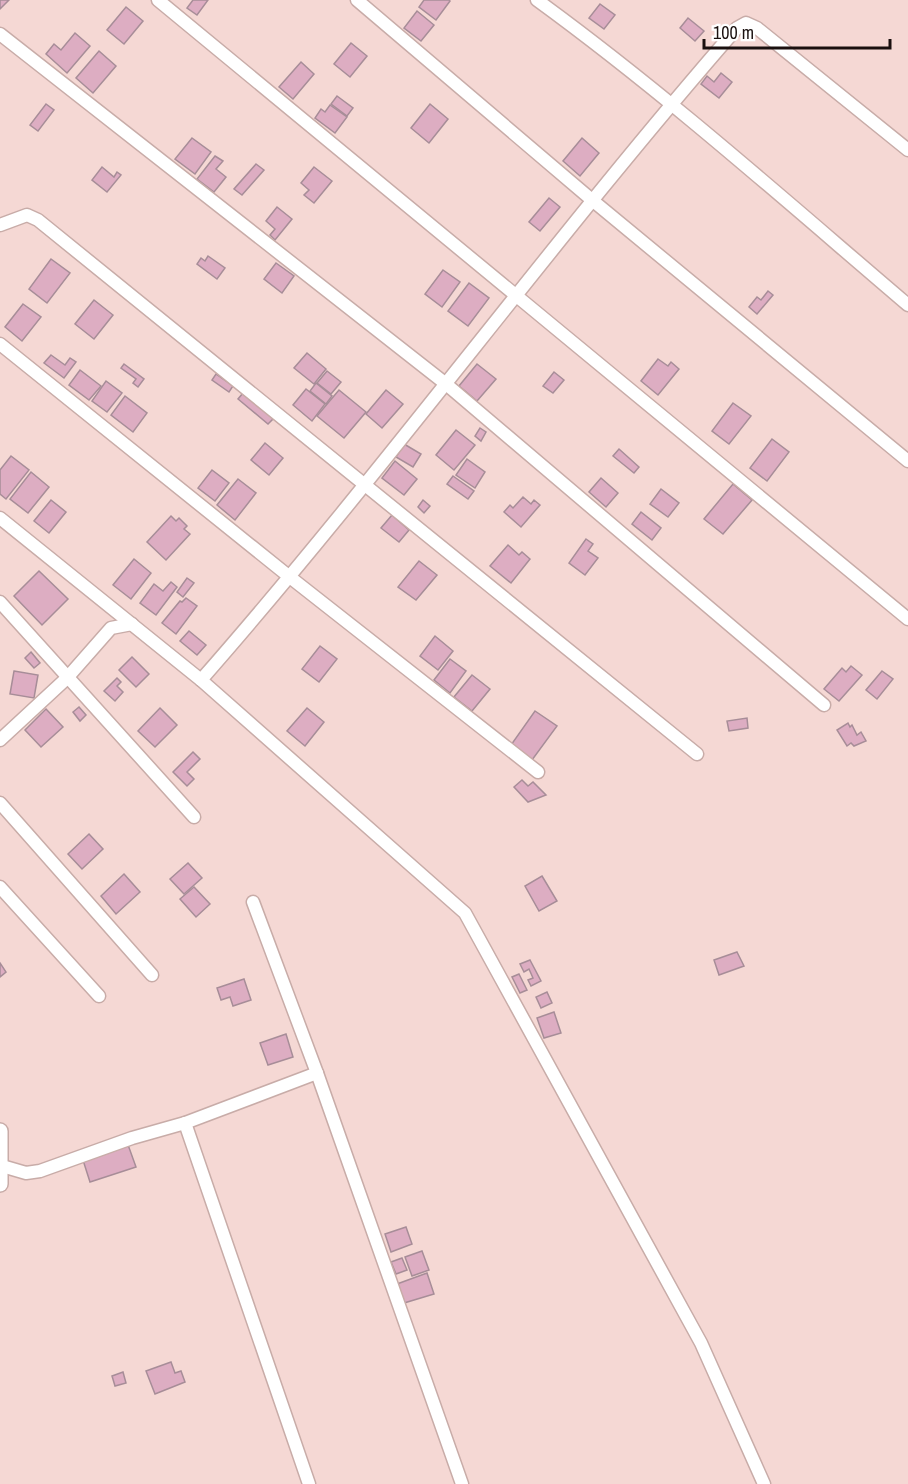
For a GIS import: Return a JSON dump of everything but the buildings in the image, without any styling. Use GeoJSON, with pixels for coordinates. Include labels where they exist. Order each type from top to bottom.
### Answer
{"type":"FeatureCollection","features":[{"type":"Feature","properties":{"kind":"street"},"geometry":{"type":"LineString","coordinates":[[158,0],[908,619]]}},
{"type":"Feature","properties":{"kind":"street"},"geometry":{"type":"LineString","coordinates":[[357,0],[592,200],[908,461]]}},
{"type":"Feature","properties":{"kind":"street"},"geometry":{"type":"LineString","coordinates":[[537,0],[606,51],[671,104],[908,305]]}},
{"type":"Feature","properties":{"kind":"street"},"geometry":{"type":"LineString","coordinates":[[201,680],[291,578],[592,200],[737,28],[746,23],[757,28],[908,150]]}},
{"type":"Feature","properties":{"kind":"street"},"geometry":{"type":"LineString","coordinates":[[0,34],[446,384],[824,705]]}},
{"type":"Feature","properties":{"kind":"street"},"geometry":{"type":"LineString","coordinates":[[0,225],[27,215],[38,220],[697,754]]}},
{"type":"Feature","properties":{"kind":"street"},"geometry":{"type":"LineString","coordinates":[[0,344],[291,578],[538,772]]}},
{"type":"Feature","properties":{"kind":"street"},"geometry":{"type":"LineString","coordinates":[[0,518],[201,680],[465,914],[701,1343],[764,1484]]}},
{"type":"Feature","properties":{"kind":"street"},"geometry":{"type":"LineString","coordinates":[[0,602],[194,816]]}},
{"type":"Feature","properties":{"kind":"street"},"geometry":{"type":"LineString","coordinates":[[0,740],[67,678],[111,628],[132,624]]}},
{"type":"Feature","properties":{"kind":"street"},"geometry":{"type":"LineString","coordinates":[[0,803],[152,975]]}},
{"type":"Feature","properties":{"kind":"street"},"geometry":{"type":"LineString","coordinates":[[0,887],[99,996]]}},
{"type":"Feature","properties":{"kind":"street"},"geometry":{"type":"LineString","coordinates":[[253,902],[317,1073],[462,1484]]}},
{"type":"Feature","properties":{"kind":"street"},"geometry":{"type":"LineString","coordinates":[[2,1166],[26,1173],[40,1171],[132,1138],[185,1124],[317,1073]]}},
{"type":"Feature","properties":{"kind":"street"},"geometry":{"type":"LineString","coordinates":[[185,1124],[309,1484]]}},
{"type":"Feature","properties":{"kind":"street"},"geometry":{"type":"LineString","coordinates":[[0,1131],[2,1166],[0,1184]]}}]}
